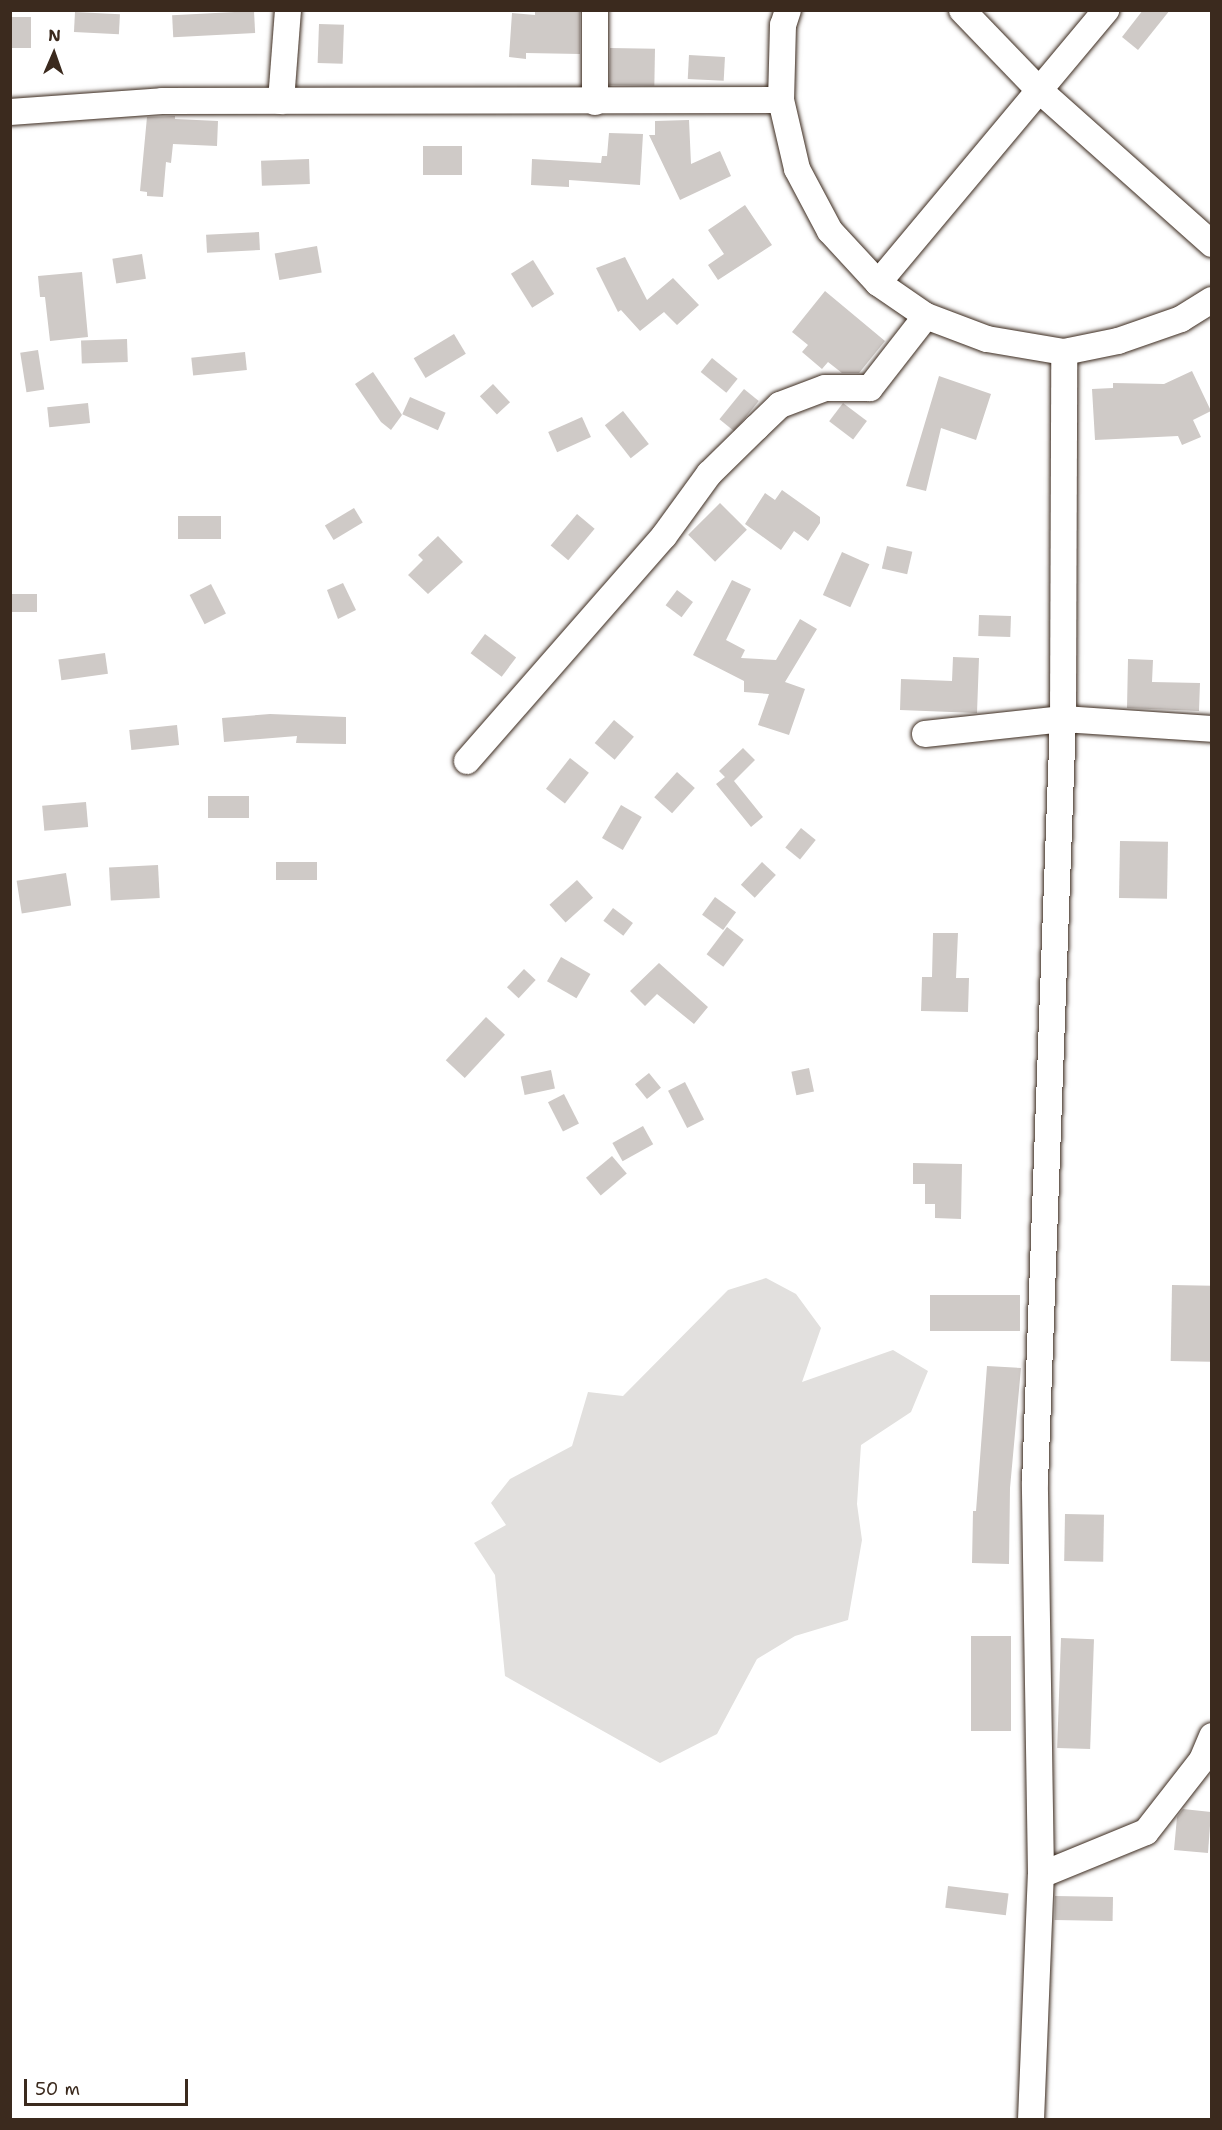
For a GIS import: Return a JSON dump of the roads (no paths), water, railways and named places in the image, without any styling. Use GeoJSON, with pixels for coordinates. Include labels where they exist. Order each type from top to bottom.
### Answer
{"type":"FeatureCollection","features":[{"type":"Feature","properties":{"kind":"street"},"geometry":{"type":"LineString","coordinates":[[281,101],[288,10]]}},
{"type":"Feature","properties":{"kind":"street"},"geometry":{"type":"LineString","coordinates":[[595,10],[596,102]]}},
{"type":"Feature","properties":{"kind":"street"},"geometry":{"type":"LineString","coordinates":[[788,10],[783,25],[781,100],[797,169],[825,221],[878,283],[926,315],[987,339],[1064,352],[1118,342],[1181,319],[1212,300]]}},
{"type":"Feature","properties":{"kind":"street"},"geometry":{"type":"LineString","coordinates":[[962,10],[1038,89],[1212,244]]}},
{"type":"Feature","properties":{"kind":"street"},"geometry":{"type":"LineString","coordinates":[[878,283],[1106,10]]}},
{"type":"Feature","properties":{"kind":"street"},"geometry":{"type":"LineString","coordinates":[[10,112],[162,101],[781,100]]}},
{"type":"Feature","properties":{"kind":"street"},"geometry":{"type":"LineString","coordinates":[[467,761],[664,536],[678,512],[710,474],[756,428],[780,405],[825,388],[870,388],[926,315]]}},
{"type":"Feature","properties":{"kind":"street"},"geometry":{"type":"LineString","coordinates":[[1030,2120],[1041,1875],[1035,1484],[1063,719],[1064,352]]}},
{"type":"Feature","properties":{"kind":"street"},"geometry":{"type":"LineString","coordinates":[[925,734],[1063,719],[1212,729]]}},
{"type":"Feature","properties":{"kind":"street"},"geometry":{"type":"LineString","coordinates":[[1041,1875],[1146,1832],[1202,1760],[1212,1736]]}}]}
